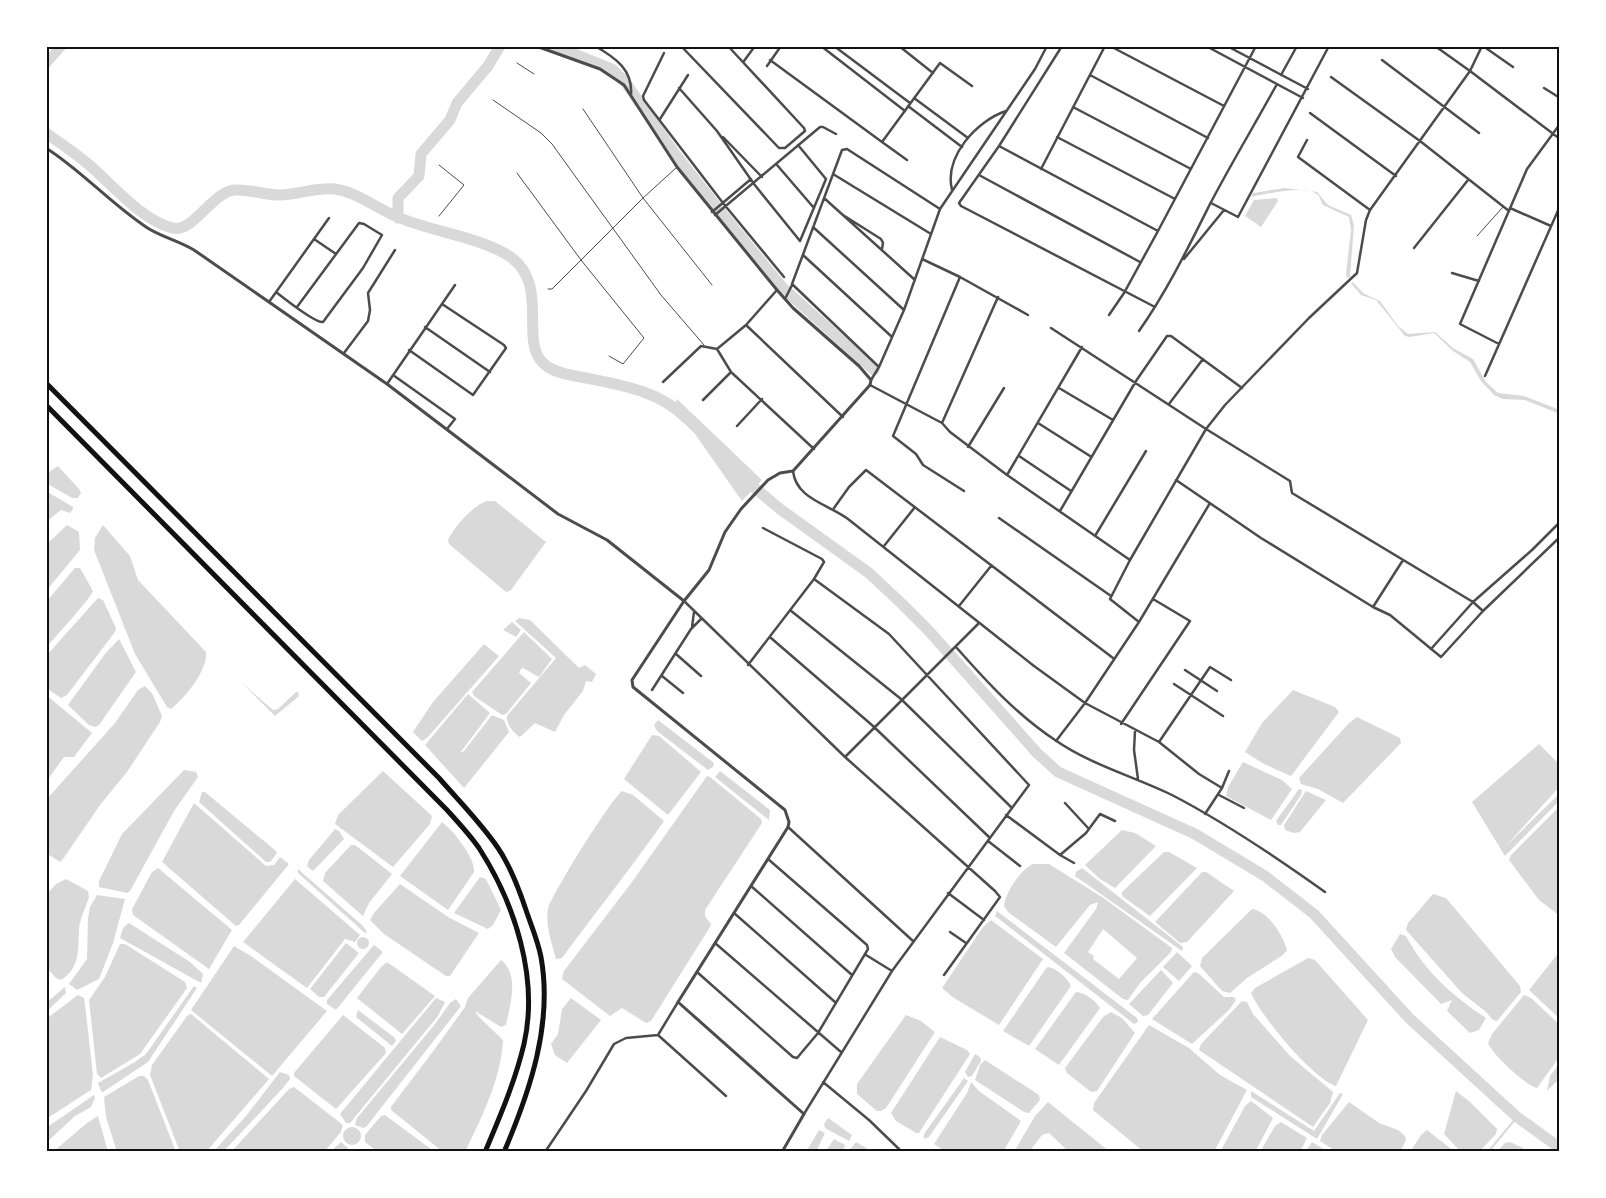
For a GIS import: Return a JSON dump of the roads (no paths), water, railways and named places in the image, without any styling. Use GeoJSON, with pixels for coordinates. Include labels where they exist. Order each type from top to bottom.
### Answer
{"type":"FeatureCollection","features":[{"type":"Feature","properties":{"kind":"highway"},"geometry":{"type":"LineString","coordinates":[[46,383],[439,778],[473,816],[510,868],[541,957],[544,996],[540,1039],[531,1083],[504,1152]]}},
{"type":"Feature","properties":{"kind":"highway"},"geometry":{"type":"LineString","coordinates":[[46,405],[447,810],[478,847],[496,878],[516,924],[529,996],[524,1042],[511,1090],[485,1152]]}},
{"type":"Feature","properties":{"kind":"street"},"geometry":{"type":"LineString","coordinates":[[536,46],[600,69],[624,85],[632,94],[677,167],[715,216],[785,299],[859,366],[871,380]]}},
{"type":"Feature","properties":{"kind":"street"},"geometry":{"type":"LineString","coordinates":[[596,46],[616,59],[631,80],[632,94]]}},
{"type":"Feature","properties":{"kind":"street"},"geometry":{"type":"LineString","coordinates":[[681,46],[779,148],[785,148],[805,131],[804,128],[744,61],[728,46]]}},
{"type":"Feature","properties":{"kind":"street"},"geometry":{"type":"LineString","coordinates":[[744,61],[755,46]]}},
{"type":"Feature","properties":{"kind":"street"},"geometry":{"type":"LineString","coordinates":[[767,66],[781,46]]}},
{"type":"Feature","properties":{"kind":"street"},"geometry":{"type":"LineString","coordinates":[[821,46],[905,110]]}},
{"type":"Feature","properties":{"kind":"street"},"geometry":{"type":"LineString","coordinates":[[834,46],[962,147]]}},
{"type":"Feature","properties":{"kind":"street"},"geometry":{"type":"LineString","coordinates":[[899,46],[932,73]]}},
{"type":"Feature","properties":{"kind":"street"},"geometry":{"type":"LineString","coordinates":[[658,1036],[788,827],[788,816],[785,810],[633,687],[633,676],[684,601],[714,562],[725,532],[741,509],[768,480],[780,473],[793,470],[844,417],[870,385],[871,380],[880,367],[904,310],[940,209],[1047,46]]}},
{"type":"Feature","properties":{"kind":"street"},"geometry":{"type":"LineString","coordinates":[[1062,46],[999,146],[959,199],[961,206],[1124,293],[1156,307]]}},
{"type":"Feature","properties":{"kind":"street"},"geometry":{"type":"LineString","coordinates":[[1041,169],[1105,46]]}},
{"type":"Feature","properties":{"kind":"street"},"geometry":{"type":"LineString","coordinates":[[1110,46],[1224,106]]}},
{"type":"Feature","properties":{"kind":"street"},"geometry":{"type":"LineString","coordinates":[[1206,46],[1303,98]]}},
{"type":"Feature","properties":{"kind":"street"},"geometry":{"type":"LineString","coordinates":[[1227,46],[1308,89]]}},
{"type":"Feature","properties":{"kind":"street"},"geometry":{"type":"LineString","coordinates":[[1109,315],[1124,293],[1158,231],[1256,46]]}},
{"type":"Feature","properties":{"kind":"street"},"geometry":{"type":"LineString","coordinates":[[1281,75],[1296,46]]}},
{"type":"Feature","properties":{"kind":"street"},"geometry":{"type":"LineString","coordinates":[[1211,203],[1238,217],[1308,89],[1329,46]]}},
{"type":"Feature","properties":{"kind":"street"},"geometry":{"type":"LineString","coordinates":[[1435,46],[1560,139]]}},
{"type":"Feature","properties":{"kind":"street"},"geometry":{"type":"LineString","coordinates":[[1111,596],[1206,429],[1242,388],[1358,270],[1366,220],[1370,210],[1470,71],[1482,46],[1513,67]]}},
{"type":"Feature","properties":{"kind":"street"},"geometry":{"type":"LineString","coordinates":[[664,53],[643,96],[724,208],[784,277]]}},
{"type":"Feature","properties":{"kind":"street"},"geometry":{"type":"LineString","coordinates":[[770,60],[908,160]]}},
{"type":"Feature","properties":{"kind":"street"},"geometry":{"type":"LineString","coordinates":[[1382,60],[1479,133]]}},
{"type":"Feature","properties":{"kind":"street"},"geometry":{"type":"LineString","coordinates":[[882,142],[932,73],[942,63],[972,86]]}},
{"type":"Feature","properties":{"kind":"street"},"geometry":{"type":"LineString","coordinates":[[1090,75],[1208,138]]}},
{"type":"Feature","properties":{"kind":"street"},"geometry":{"type":"LineString","coordinates":[[660,119],[688,76]]}},
{"type":"Feature","properties":{"kind":"street"},"geometry":{"type":"LineString","coordinates":[[1332,77],[1420,141],[1504,207],[1551,226]]}},
{"type":"Feature","properties":{"kind":"street"},"geometry":{"type":"LineString","coordinates":[[1139,331],[1156,307],[1277,84]]}},
{"type":"Feature","properties":{"kind":"street"},"geometry":{"type":"LineString","coordinates":[[679,88],[717,131],[762,176]]}},
{"type":"Feature","properties":{"kind":"street"},"geometry":{"type":"LineString","coordinates":[[1544,88],[1560,98]]}},
{"type":"Feature","properties":{"kind":"street"},"geometry":{"type":"LineString","coordinates":[[914,98],[968,138]]}},
{"type":"Feature","properties":{"kind":"street"},"geometry":{"type":"LineString","coordinates":[[1073,107],[1191,169]]}},
{"type":"Feature","properties":{"kind":"street"},"geometry":{"type":"LineString","coordinates":[[952,190],[951,172],[968,138],[983,122],[994,115],[1006,111]]}},
{"type":"Feature","properties":{"kind":"street"},"geometry":{"type":"LineString","coordinates":[[1310,113],[1396,176]]}},
{"type":"Feature","properties":{"kind":"street"},"geometry":{"type":"LineString","coordinates":[[1499,344],[1460,324],[1527,169],[1560,124]]}},
{"type":"Feature","properties":{"kind":"street"},"geometry":{"type":"LineString","coordinates":[[715,216],[820,127],[823,126],[836,134]]}},
{"type":"Feature","properties":{"kind":"street"},"geometry":{"type":"LineString","coordinates":[[717,131],[754,184],[798,240],[802,240],[825,182],[824,176],[798,145]]}},
{"type":"Feature","properties":{"kind":"street"},"geometry":{"type":"LineString","coordinates":[[1057,137],[1175,199]]}},
{"type":"Feature","properties":{"kind":"street"},"geometry":{"type":"LineString","coordinates":[[1307,140],[1298,157],[1370,210]]}},
{"type":"Feature","properties":{"kind":"street"},"geometry":{"type":"LineString","coordinates":[[999,146],[1158,231]]}},
{"type":"Feature","properties":{"kind":"street"},"geometry":{"type":"LineString","coordinates":[[46,148],[79,170],[145,227],[186,245],[344,353],[558,514],[607,540],[684,601],[748,665],[845,756],[1000,897],[944,975]]}},
{"type":"Feature","properties":{"kind":"street"},"geometry":{"type":"LineString","coordinates":[[785,299],[792,285],[842,150],[847,149],[940,209]]}},
{"type":"Feature","properties":{"kind":"street"},"geometry":{"type":"LineString","coordinates":[[777,165],[814,208]]}},
{"type":"Feature","properties":{"kind":"street"},"geometry":{"type":"LineString","coordinates":[[833,174],[931,234]]}},
{"type":"Feature","properties":{"kind":"street"},"geometry":{"type":"LineString","coordinates":[[979,174],[1140,262]]}},
{"type":"Feature","properties":{"kind":"street"},"geometry":{"type":"LineString","coordinates":[[712,212],[751,179]]}},
{"type":"Feature","properties":{"kind":"street"},"geometry":{"type":"LineString","coordinates":[[1414,248],[1468,180]]}},
{"type":"Feature","properties":{"kind":"street"},"geometry":{"type":"LineString","coordinates":[[824,198],[915,280]]}},
{"type":"Feature","properties":{"kind":"street"},"geometry":{"type":"LineString","coordinates":[[1486,376],[1560,206]]}},
{"type":"Feature","properties":{"kind":"street"},"geometry":{"type":"LineString","coordinates":[[1180,264],[1224,210]]}},
{"type":"Feature","properties":{"kind":"street"},"geometry":{"type":"LineString","coordinates":[[840,213],[881,239],[882,249]]}},
{"type":"Feature","properties":{"kind":"street"},"geometry":{"type":"LineString","coordinates":[[269,302],[329,218]]}},
{"type":"Feature","properties":{"kind":"street"},"geometry":{"type":"LineString","coordinates":[[276,292],[297,308],[319,322],[323,322],[383,236],[361,222],[297,308]]}},
{"type":"Feature","properties":{"kind":"street"},"geometry":{"type":"LineString","coordinates":[[813,227],[904,310]]}},
{"type":"Feature","properties":{"kind":"street"},"geometry":{"type":"LineString","coordinates":[[314,239],[336,254]]}},
{"type":"Feature","properties":{"kind":"street"},"geometry":{"type":"LineString","coordinates":[[344,353],[368,320],[370,310],[368,293],[395,250]]}},
{"type":"Feature","properties":{"kind":"street"},"geometry":{"type":"LineString","coordinates":[[803,254],[892,337]]}},
{"type":"Feature","properties":{"kind":"street"},"geometry":{"type":"LineString","coordinates":[[922,259],[960,277],[1028,315]]}},
{"type":"Feature","properties":{"kind":"street"},"geometry":{"type":"LineString","coordinates":[[1452,273],[1479,281]]}},
{"type":"Feature","properties":{"kind":"street"},"geometry":{"type":"LineString","coordinates":[[960,277],[908,404],[894,432],[895,439],[916,454],[923,465],[964,491]]}},
{"type":"Feature","properties":{"kind":"street"},"geometry":{"type":"LineString","coordinates":[[387,384],[455,285]]}},
{"type":"Feature","properties":{"kind":"street"},"geometry":{"type":"LineString","coordinates":[[792,285],[880,367]]}},
{"type":"Feature","properties":{"kind":"street"},"geometry":{"type":"LineString","coordinates":[[717,349],[746,325],[777,290]]}},
{"type":"Feature","properties":{"kind":"street"},"geometry":{"type":"LineString","coordinates":[[942,423],[998,298]]}},
{"type":"Feature","properties":{"kind":"street"},"geometry":{"type":"LineString","coordinates":[[410,350],[473,395],[490,372],[506,348],[442,304]]}},
{"type":"Feature","properties":{"kind":"street"},"geometry":{"type":"LineString","coordinates":[[746,325],[844,417]]}},
{"type":"Feature","properties":{"kind":"street"},"geometry":{"type":"LineString","coordinates":[[425,327],[490,372]]}},
{"type":"Feature","properties":{"kind":"street"},"geometry":{"type":"LineString","coordinates":[[1051,328],[1206,429],[1290,480],[1292,493],[1473,602],[1483,611]]}},
{"type":"Feature","properties":{"kind":"street"},"geometry":{"type":"LineString","coordinates":[[1060,512],[1090,456],[1136,382],[1168,336],[1171,336],[1242,388]]}},
{"type":"Feature","properties":{"kind":"street"},"geometry":{"type":"LineString","coordinates":[[663,382],[696,350],[705,346],[717,349],[731,372],[814,448]]}},
{"type":"Feature","properties":{"kind":"street"},"geometry":{"type":"LineString","coordinates":[[1007,475],[1082,347]]}},
{"type":"Feature","properties":{"kind":"street"},"geometry":{"type":"LineString","coordinates":[[1169,404],[1203,359]]}},
{"type":"Feature","properties":{"kind":"street"},"geometry":{"type":"LineString","coordinates":[[703,400],[731,372]]}},
{"type":"Feature","properties":{"kind":"street"},"geometry":{"type":"LineString","coordinates":[[393,375],[455,418],[447,429]]}},
{"type":"Feature","properties":{"kind":"street"},"geometry":{"type":"LineString","coordinates":[[870,385],[942,423],[968,447],[1130,560]]}},
{"type":"Feature","properties":{"kind":"street"},"geometry":{"type":"LineString","coordinates":[[968,447],[1004,388]]}},
{"type":"Feature","properties":{"kind":"street"},"geometry":{"type":"LineString","coordinates":[[1059,388],[1113,420]]}},
{"type":"Feature","properties":{"kind":"street"},"geometry":{"type":"LineString","coordinates":[[737,426],[762,399]]}},
{"type":"Feature","properties":{"kind":"street"},"geometry":{"type":"LineString","coordinates":[[1038,423],[1090,456]]}},
{"type":"Feature","properties":{"kind":"street"},"geometry":{"type":"LineString","coordinates":[[1095,536],[1146,451]]}},
{"type":"Feature","properties":{"kind":"street"},"geometry":{"type":"LineString","coordinates":[[1019,456],[1071,491]]}},
{"type":"Feature","properties":{"kind":"street"},"geometry":{"type":"LineString","coordinates":[[793,470],[798,488],[804,494],[834,508],[884,546],[978,624],[1082,701],[1121,724],[1159,742],[1199,774],[1222,788]]}},
{"type":"Feature","properties":{"kind":"street"},"geometry":{"type":"LineString","coordinates":[[834,508],[864,470],[1114,658]]}},
{"type":"Feature","properties":{"kind":"street"},"geometry":{"type":"LineString","coordinates":[[1176,480],[1261,538],[1374,608],[1390,615],[1441,657],[1483,611],[1560,538]]}},
{"type":"Feature","properties":{"kind":"street"},"geometry":{"type":"LineString","coordinates":[[1056,741],[1082,701],[1139,622],[1210,503]]}},
{"type":"Feature","properties":{"kind":"street"},"geometry":{"type":"LineString","coordinates":[[884,546],[915,507]]}},
{"type":"Feature","properties":{"kind":"street"},"geometry":{"type":"LineString","coordinates":[[999,518],[1111,596],[1112,601],[1139,622]]}},
{"type":"Feature","properties":{"kind":"street"},"geometry":{"type":"LineString","coordinates":[[1430,649],[1473,602],[1532,550],[1560,522]]}},
{"type":"Feature","properties":{"kind":"street"},"geometry":{"type":"LineString","coordinates":[[748,665],[771,638],[814,579],[824,562],[822,559],[763,528]]}},
{"type":"Feature","properties":{"kind":"street"},"geometry":{"type":"LineString","coordinates":[[1374,608],[1403,560]]}},
{"type":"Feature","properties":{"kind":"street"},"geometry":{"type":"LineString","coordinates":[[959,607],[991,566]]}},
{"type":"Feature","properties":{"kind":"street"},"geometry":{"type":"LineString","coordinates":[[783,1151],[841,1052],[892,971],[1011,807],[1028,787],[1028,782],[889,634],[814,579]]}},
{"type":"Feature","properties":{"kind":"street"},"geometry":{"type":"LineString","coordinates":[[1121,724],[1190,621],[1153,599]]}},
{"type":"Feature","properties":{"kind":"street"},"geometry":{"type":"LineString","coordinates":[[790,610],[901,699],[1011,807]]}},
{"type":"Feature","properties":{"kind":"street"},"geometry":{"type":"LineString","coordinates":[[652,690],[691,629],[694,611]]}},
{"type":"Feature","properties":{"kind":"street"},"geometry":{"type":"LineString","coordinates":[[691,629],[701,618]]}},
{"type":"Feature","properties":{"kind":"street"},"geometry":{"type":"LineString","coordinates":[[845,756],[873,726],[978,624]]}},
{"type":"Feature","properties":{"kind":"street"},"geometry":{"type":"LineString","coordinates":[[771,638],[873,726],[988,839],[1020,866]]}},
{"type":"Feature","properties":{"kind":"street"},"geometry":{"type":"LineString","coordinates":[[955,648],[991,686],[1056,741],[1105,768],[1138,780],[1241,834],[1326,892]]}},
{"type":"Feature","properties":{"kind":"street"},"geometry":{"type":"LineString","coordinates":[[676,654],[702,676]]}},
{"type":"Feature","properties":{"kind":"street"},"geometry":{"type":"LineString","coordinates":[[1159,742],[1210,666],[1231,680]]}},
{"type":"Feature","properties":{"kind":"street"},"geometry":{"type":"LineString","coordinates":[[1185,670],[1217,691]]}},
{"type":"Feature","properties":{"kind":"street"},"geometry":{"type":"LineString","coordinates":[[662,676],[684,693]]}},
{"type":"Feature","properties":{"kind":"street"},"geometry":{"type":"LineString","coordinates":[[1174,684],[1223,716]]}},
{"type":"Feature","properties":{"kind":"street"},"geometry":{"type":"LineString","coordinates":[[1135,730],[1134,750],[1138,780]]}},
{"type":"Feature","properties":{"kind":"street"},"geometry":{"type":"LineString","coordinates":[[1205,814],[1219,795],[1229,771]]}},
{"type":"Feature","properties":{"kind":"street"},"geometry":{"type":"LineString","coordinates":[[1219,795],[1244,808]]}},
{"type":"Feature","properties":{"kind":"street"},"geometry":{"type":"LineString","coordinates":[[1065,803],[1089,829]]}},
{"type":"Feature","properties":{"kind":"street"},"geometry":{"type":"LineString","coordinates":[[1060,855],[1089,829],[1101,813],[1115,821]]}},
{"type":"Feature","properties":{"kind":"street"},"geometry":{"type":"LineString","coordinates":[[1006,815],[1060,855],[1074,863]]}},
{"type":"Feature","properties":{"kind":"street"},"geometry":{"type":"LineString","coordinates":[[788,827],[913,941]]}},
{"type":"Feature","properties":{"kind":"street"},"geometry":{"type":"LineString","coordinates":[[697,972],[793,1057],[798,1058],[818,1033],[852,974],[867,955],[866,945],[768,859]]}},
{"type":"Feature","properties":{"kind":"street"},"geometry":{"type":"LineString","coordinates":[[751,886],[852,974]]}},
{"type":"Feature","properties":{"kind":"street"},"geometry":{"type":"LineString","coordinates":[[948,893],[984,920]]}},
{"type":"Feature","properties":{"kind":"street"},"geometry":{"type":"LineString","coordinates":[[734,914],[835,1002]]}},
{"type":"Feature","properties":{"kind":"street"},"geometry":{"type":"LineString","coordinates":[[950,932],[966,943]]}},
{"type":"Feature","properties":{"kind":"street"},"geometry":{"type":"LineString","coordinates":[[715,943],[841,1052]]}},
{"type":"Feature","properties":{"kind":"street"},"geometry":{"type":"LineString","coordinates":[[867,955],[892,971]]}},
{"type":"Feature","properties":{"kind":"street"},"geometry":{"type":"LineString","coordinates":[[678,1002],[804,1114]]}},
{"type":"Feature","properties":{"kind":"street"},"geometry":{"type":"LineString","coordinates":[[545,1152],[586,1092],[614,1044],[626,1038],[658,1036],[726,1096]]}},
{"type":"Feature","properties":{"kind":"street"},"geometry":{"type":"LineString","coordinates":[[823,1082],[835,1090],[899,1149]]}},
{"type":"Feature","properties":{"kind":"lane"},"geometry":{"type":"LineString","coordinates":[[517,63],[534,74]]}},
{"type":"Feature","properties":{"kind":"lane"},"geometry":{"type":"LineString","coordinates":[[493,100],[548,140],[661,295],[705,346]]}},
{"type":"Feature","properties":{"kind":"lane"},"geometry":{"type":"LineString","coordinates":[[583,109],[643,198],[712,285]]}},
{"type":"Feature","properties":{"kind":"lane"},"geometry":{"type":"LineString","coordinates":[[439,166],[464,184],[439,216]]}},
{"type":"Feature","properties":{"kind":"lane"},"geometry":{"type":"LineString","coordinates":[[548,289],[552,289],[643,198],[677,167]]}},
{"type":"Feature","properties":{"kind":"lane"},"geometry":{"type":"LineString","coordinates":[[517,173],[581,260],[644,339],[623,364],[609,356]]}},
{"type":"Feature","properties":{"kind":"lane"},"geometry":{"type":"LineString","coordinates":[[1477,236],[1504,207]]}},
{"type":"Feature","properties":{"kind":"waterway"},"geometry":{"type":"LineString","coordinates":[[398,218],[398,198],[419,176],[421,154],[450,120],[457,103],[488,66],[500,46]]}},
{"type":"Feature","properties":{"kind":"waterway"},"geometry":{"type":"LineString","coordinates":[[555,46],[612,69],[626,83],[675,154],[782,287],[874,370]]}},
{"type":"Feature","properties":{"kind":"waterway"},"geometry":{"type":"LineString","coordinates":[[46,133],[88,164],[139,210],[150,218],[173,228],[181,228],[188,224],[219,197],[235,190],[279,195],[335,189],[360,197],[392,215],[413,223],[467,238],[494,248],[506,254],[520,266],[528,281],[532,297],[534,345],[538,357],[548,367],[567,374],[639,390],[675,408],[685,417]]}},
{"type":"Feature","properties":{"kind":"waterway"},"geometry":{"type":"LineString","coordinates":[[744,479],[780,509],[869,573],[929,631],[1037,753],[1058,772],[1195,834],[1265,876],[1314,914],[1410,1019],[1517,1117],[1560,1148]]}},
{"type":"Feature","properties":{"kind":"waterway"},"geometry":{"type":"LineString","coordinates":[[1488,1152],[1517,1117]]}}]}
